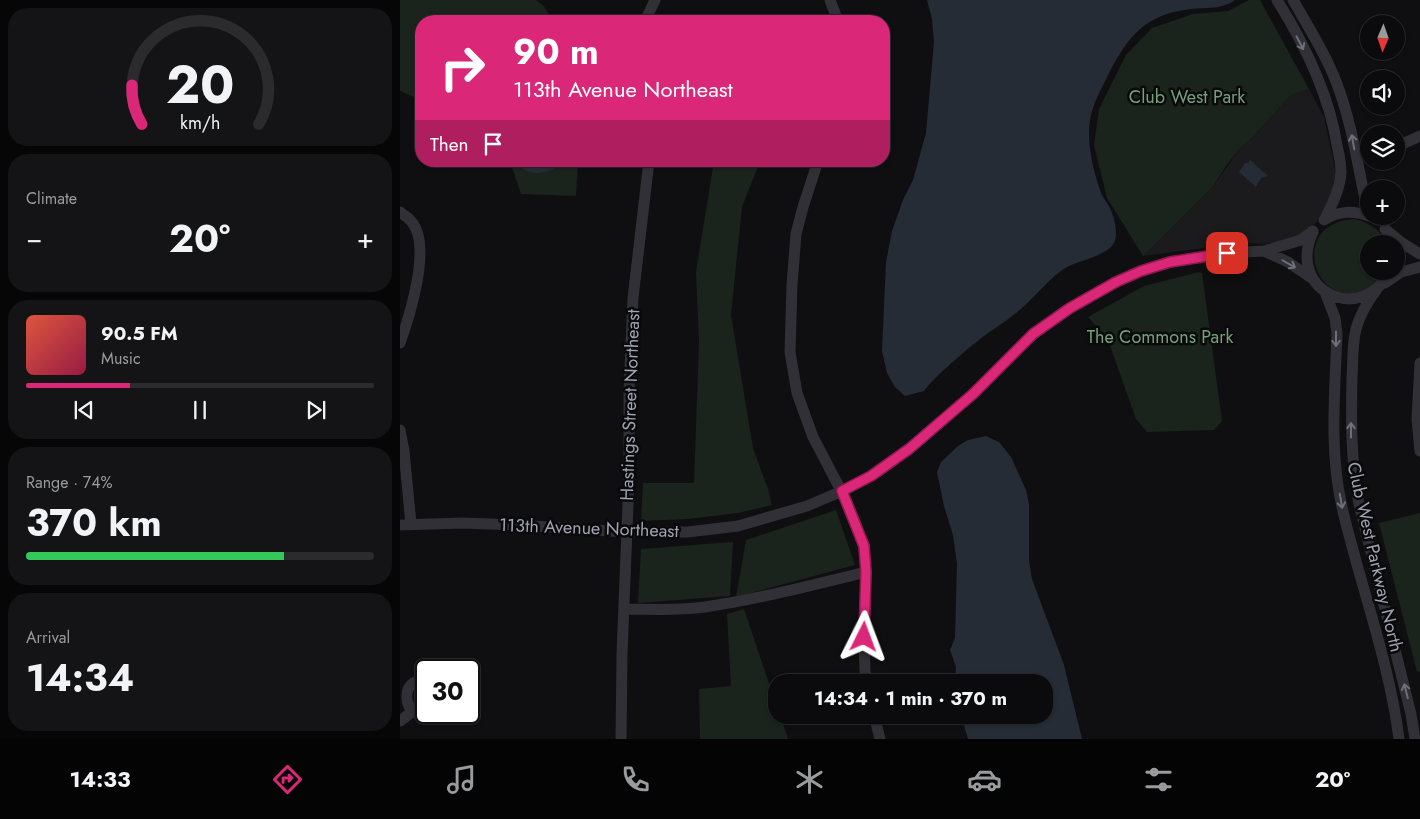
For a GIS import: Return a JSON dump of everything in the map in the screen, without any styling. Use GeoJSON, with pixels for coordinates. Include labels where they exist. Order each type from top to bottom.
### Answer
{"type":"FeatureCollection","features":[{"type":"Feature","properties":{"kind":"street"},"geometry":{"type":"LineString","coordinates":[[648,15],[655,0]]}},
{"type":"Feature","properties":{"kind":"street"},"geometry":{"type":"LineString","coordinates":[[830,0],[836,15]]}},
{"type":"Feature","properties":{"kind":"street"},"geometry":{"type":"LineString","coordinates":[[1277,0],[1315,72],[1328,108],[1336,140],[1341,173],[1336,197],[1325,219]]}},
{"type":"Feature","properties":{"kind":"street"},"geometry":{"type":"LineString","coordinates":[[1293,0],[1321,49],[1337,84],[1349,119],[1361,180]]}},
{"type":"Feature","properties":{"kind":"street"},"geometry":{"type":"LineString","coordinates":[[1405,142],[1420,136]]}},
{"type":"Feature","properties":{"kind":"street","name":"Hastings Street Northeast"},"geometry":{"type":"LineString","coordinates":[[621,739],[633,298],[648,167]]}},
{"type":"Feature","properties":{"kind":"street"},"geometry":{"type":"LineString","coordinates":[[816,167],[796,234],[790,352],[797,393],[813,437],[842,491],[864,546],[866,572],[864,637],[866,674]]}},
{"type":"Feature","properties":{"kind":"street"},"geometry":{"type":"LineString","coordinates":[[400,212],[409,218],[416,227],[420,241],[418,278],[414,300],[400,343]]}},
{"type":"Feature","properties":{"kind":"street"},"geometry":{"type":"LineString","coordinates":[[1360,213],[1346,212],[1335,214],[1325,219],[1313,231],[1306,255],[1313,279],[1325,292],[1335,318],[1337,334],[1334,431],[1338,485],[1342,507],[1376,633],[1399,739]]}},
{"type":"Feature","properties":{"kind":"street"},"geometry":{"type":"LineString","coordinates":[[1381,225],[1402,243],[1420,254]]}},
{"type":"Feature","properties":{"kind":"street","name":"113th Avenue Northeast"},"geometry":{"type":"LineString","coordinates":[[406,525],[518,524],[626,532],[688,532],[738,526],[807,506],[871,476],[909,449],[973,394],[1033,334],[1070,308],[1116,282],[1141,271],[1170,262],[1227,253],[1264,251],[1301,240],[1313,231]]}},
{"type":"Feature","properties":{"kind":"street","name":"113th Avenue Northeast"},"geometry":{"type":"LineString","coordinates":[[1264,251],[1288,262],[1313,279]]}},
{"type":"Feature","properties":{"kind":"street"},"geometry":{"type":"LineString","coordinates":[[1325,292],[1346,299],[1357,298],[1368,295],[1401,272],[1420,267]]}},
{"type":"Feature","properties":{"kind":"street","name":"Club West Parkway North"},"geometry":{"type":"LineString","coordinates":[[1384,280],[1364,306],[1356,327],[1351,418],[1352,458],[1359,504],[1411,714],[1415,739]]}},
{"type":"Feature","properties":{"kind":"street"},"geometry":{"type":"LineString","coordinates":[[1420,363],[1417,419],[1420,451]]}},
{"type":"Feature","properties":{"kind":"street"},"geometry":{"type":"LineString","coordinates":[[400,430],[404,451],[406,525]]}},
{"type":"Feature","properties":{"kind":"street"},"geometry":{"type":"LineString","coordinates":[[624,609],[703,607],[753,599],[866,572]]}},
{"type":"Feature","properties":{"kind":"street"},"geometry":{"type":"LineString","coordinates":[[415,683],[406,688],[403,695],[407,709],[415,713]]}},
{"type":"Feature","properties":{"kind":"street"},"geometry":{"type":"LineString","coordinates":[[400,721],[412,712]]}},
{"type":"Feature","properties":{"kind":"street"},"geometry":{"type":"LineString","coordinates":[[876,724],[880,739]]}},
{"type":"Feature","properties":{"kind":"shaded area"},"geometry":{"type":"Polygon","coordinates":[[[927,0],[1235,0],[1219,7],[1175,12],[1151,21],[1132,37],[1109,73],[1093,108],[1090,118],[1089,139],[1092,162],[1098,183],[1102,196],[1111,210],[1115,224],[1115,240],[1111,247],[1100,254],[1061,271],[1028,303],[961,355],[936,377],[924,391],[905,396],[895,387],[887,373],[882,351],[886,262],[892,231],[903,200],[913,180],[926,133],[934,42],[932,19],[927,0]]]}},
{"type":"Feature","properties":{"kind":"shaded area"},"geometry":{"type":"Polygon","coordinates":[[[1309,89],[1324,117],[1336,173],[1328,206],[1316,223],[1299,235],[1266,244],[1242,243],[1143,256],[1212,188],[1241,147],[1251,139],[1291,95],[1309,89]]]}},
{"type":"Feature","properties":{"kind":"shaded area"},"geometry":{"type":"Polygon","coordinates":[[[1250,160],[1268,176],[1261,178],[1256,187],[1239,172],[1245,163],[1248,163],[1250,160]]]}},
{"type":"Feature","properties":{"kind":"shaded area"},"geometry":{"type":"Polygon","coordinates":[[[521,167],[557,167],[536,173],[521,167]]]}},
{"type":"Feature","properties":{"kind":"shaded area"},"geometry":{"type":"Polygon","coordinates":[[[986,436],[999,442],[1011,457],[1026,490],[1029,504],[1029,561],[1032,579],[1064,665],[1082,739],[968,739],[964,724],[1053,724],[1053,674],[956,674],[956,667],[950,650],[955,638],[957,564],[953,535],[944,506],[937,472],[941,462],[958,446],[968,440],[986,436]]]}},
{"type":"Feature","properties":{"kind":"green space"},"geometry":{"type":"Polygon","coordinates":[[[400,0],[536,0],[543,5],[549,15],[415,15],[415,97],[400,91],[400,0]]]}},
{"type":"Feature","properties":{"kind":"green space","name":"Club West Park"},"geometry":{"type":"Polygon","coordinates":[[[1249,0],[1260,0],[1309,89],[1291,95],[1251,139],[1241,147],[1212,188],[1143,256],[1107,198],[1094,145],[1099,109],[1126,55],[1152,28],[1193,14],[1228,11],[1249,0]]]}},
{"type":"Feature","properties":{"kind":"green space"},"geometry":{"type":"Polygon","coordinates":[[[512,167],[578,167],[576,196],[521,194],[512,167]]]}},
{"type":"Feature","properties":{"kind":"green space"},"geometry":{"type":"Polygon","coordinates":[[[713,167],[758,167],[742,207],[731,315],[753,448],[772,505],[738,513],[688,519],[641,521],[643,483],[694,483],[699,342],[696,272],[713,167]]]}},
{"type":"Feature","properties":{"kind":"green space"},"geometry":{"type":"Polygon","coordinates":[[[1355,219],[1360,220],[1360,225],[1374,227],[1382,235],[1360,235],[1360,280],[1378,280],[1366,290],[1354,293],[1339,292],[1327,284],[1318,273],[1314,259],[1315,245],[1322,233],[1335,223],[1355,219]]]}},
{"type":"Feature","properties":{"kind":"green space","name":"The Commons Park"},"geometry":{"type":"Polygon","coordinates":[[[1199,272],[1202,273],[1222,421],[1214,430],[1147,432],[1136,419],[1108,340],[1088,317],[1144,286],[1199,272]]]}},
{"type":"Feature","properties":{"kind":"green space"},"geometry":{"type":"Polygon","coordinates":[[[836,510],[855,565],[736,597],[746,540],[836,510]]]}},
{"type":"Feature","properties":{"kind":"green space"},"geometry":{"type":"Polygon","coordinates":[[[1420,513],[1420,671],[1417,672],[1379,523],[1420,513]]]}},
{"type":"Feature","properties":{"kind":"green space"},"geometry":{"type":"Polygon","coordinates":[[[733,542],[730,596],[638,603],[641,549],[733,542]]]}},
{"type":"Feature","properties":{"kind":"green space"},"geometry":{"type":"Polygon","coordinates":[[[744,609],[768,680],[768,724],[783,724],[788,739],[700,739],[699,689],[731,686],[727,614],[744,609]]]}},
{"type":"Feature","properties":{"kind":"route"},"geometry":{"type":"LineString","coordinates":[[864,637],[866,604],[864,546],[842,491],[871,476],[909,449],[973,394],[1033,334],[1070,308],[1116,282],[1141,271],[1170,262],[1227,253]]}}]}
